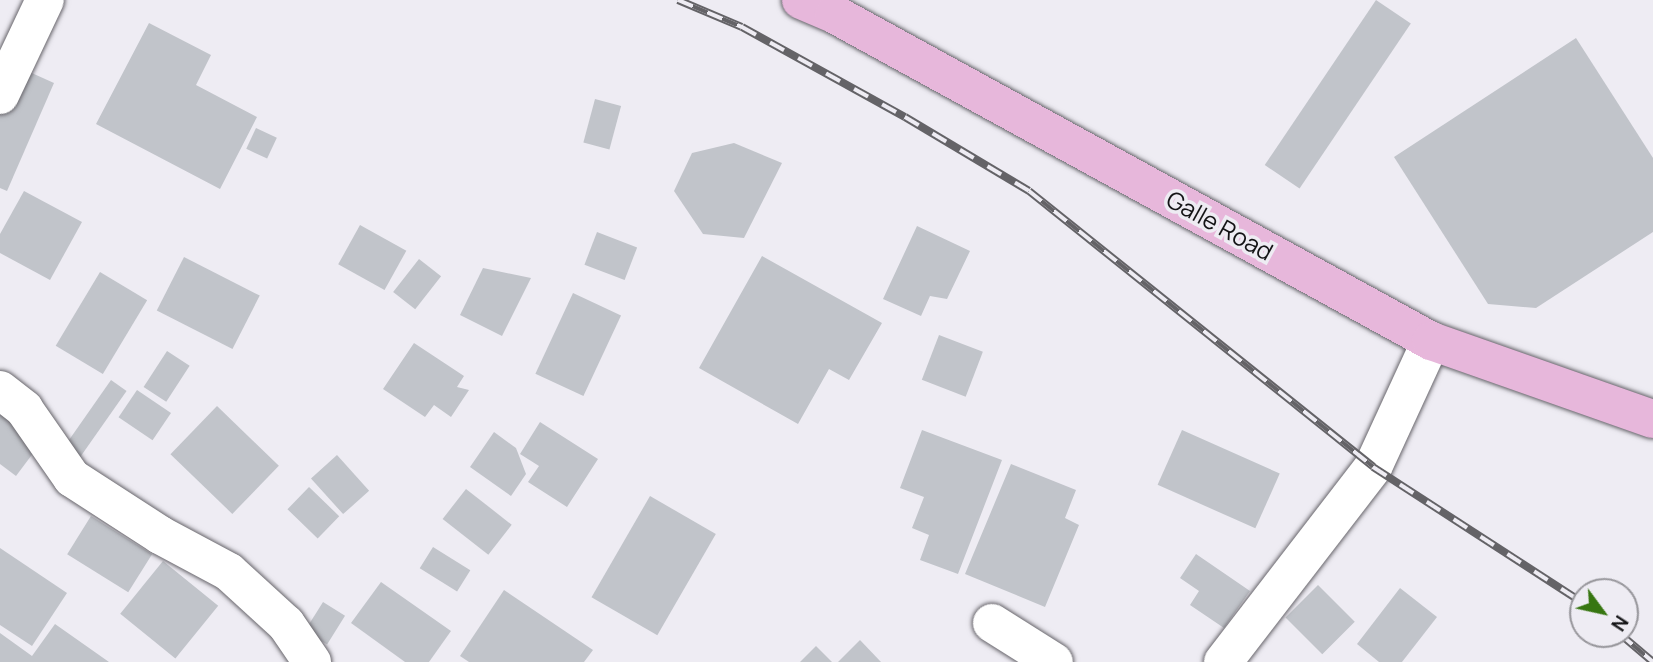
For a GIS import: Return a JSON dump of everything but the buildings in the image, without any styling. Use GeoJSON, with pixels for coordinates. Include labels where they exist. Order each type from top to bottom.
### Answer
{"type":"FeatureCollection","features":[{"type":"Feature","properties":{"kind":"highway","name":"Galle Road"},"geometry":{"type":"LineString","coordinates":[[801,0],[834,14],[1431,341],[1653,419]]}},
{"type":"Feature","properties":{"kind":"street"},"geometry":{"type":"LineString","coordinates":[[0,94],[44,0]]}},
{"type":"Feature","properties":{"kind":"street"},"geometry":{"type":"LineString","coordinates":[[1223,662],[1373,467],[1431,341]]}},
{"type":"Feature","properties":{"kind":"street"},"geometry":{"type":"LineString","coordinates":[[0,390],[24,409],[72,478],[160,535],[229,572],[286,624],[312,662]]}},
{"type":"Feature","properties":{"kind":"street"},"geometry":{"type":"LineString","coordinates":[[992,623],[1054,662]]}},
{"type":"Feature","properties":{"kind":"railway"},"geometry":{"type":"LineString","coordinates":[[678,0],[742,27],[905,117],[1029,191],[1373,467],[1569,594]]}},
{"type":"Feature","properties":{"kind":"railway"},"geometry":{"type":"LineString","coordinates":[[1636,648],[1653,662]]}}]}
